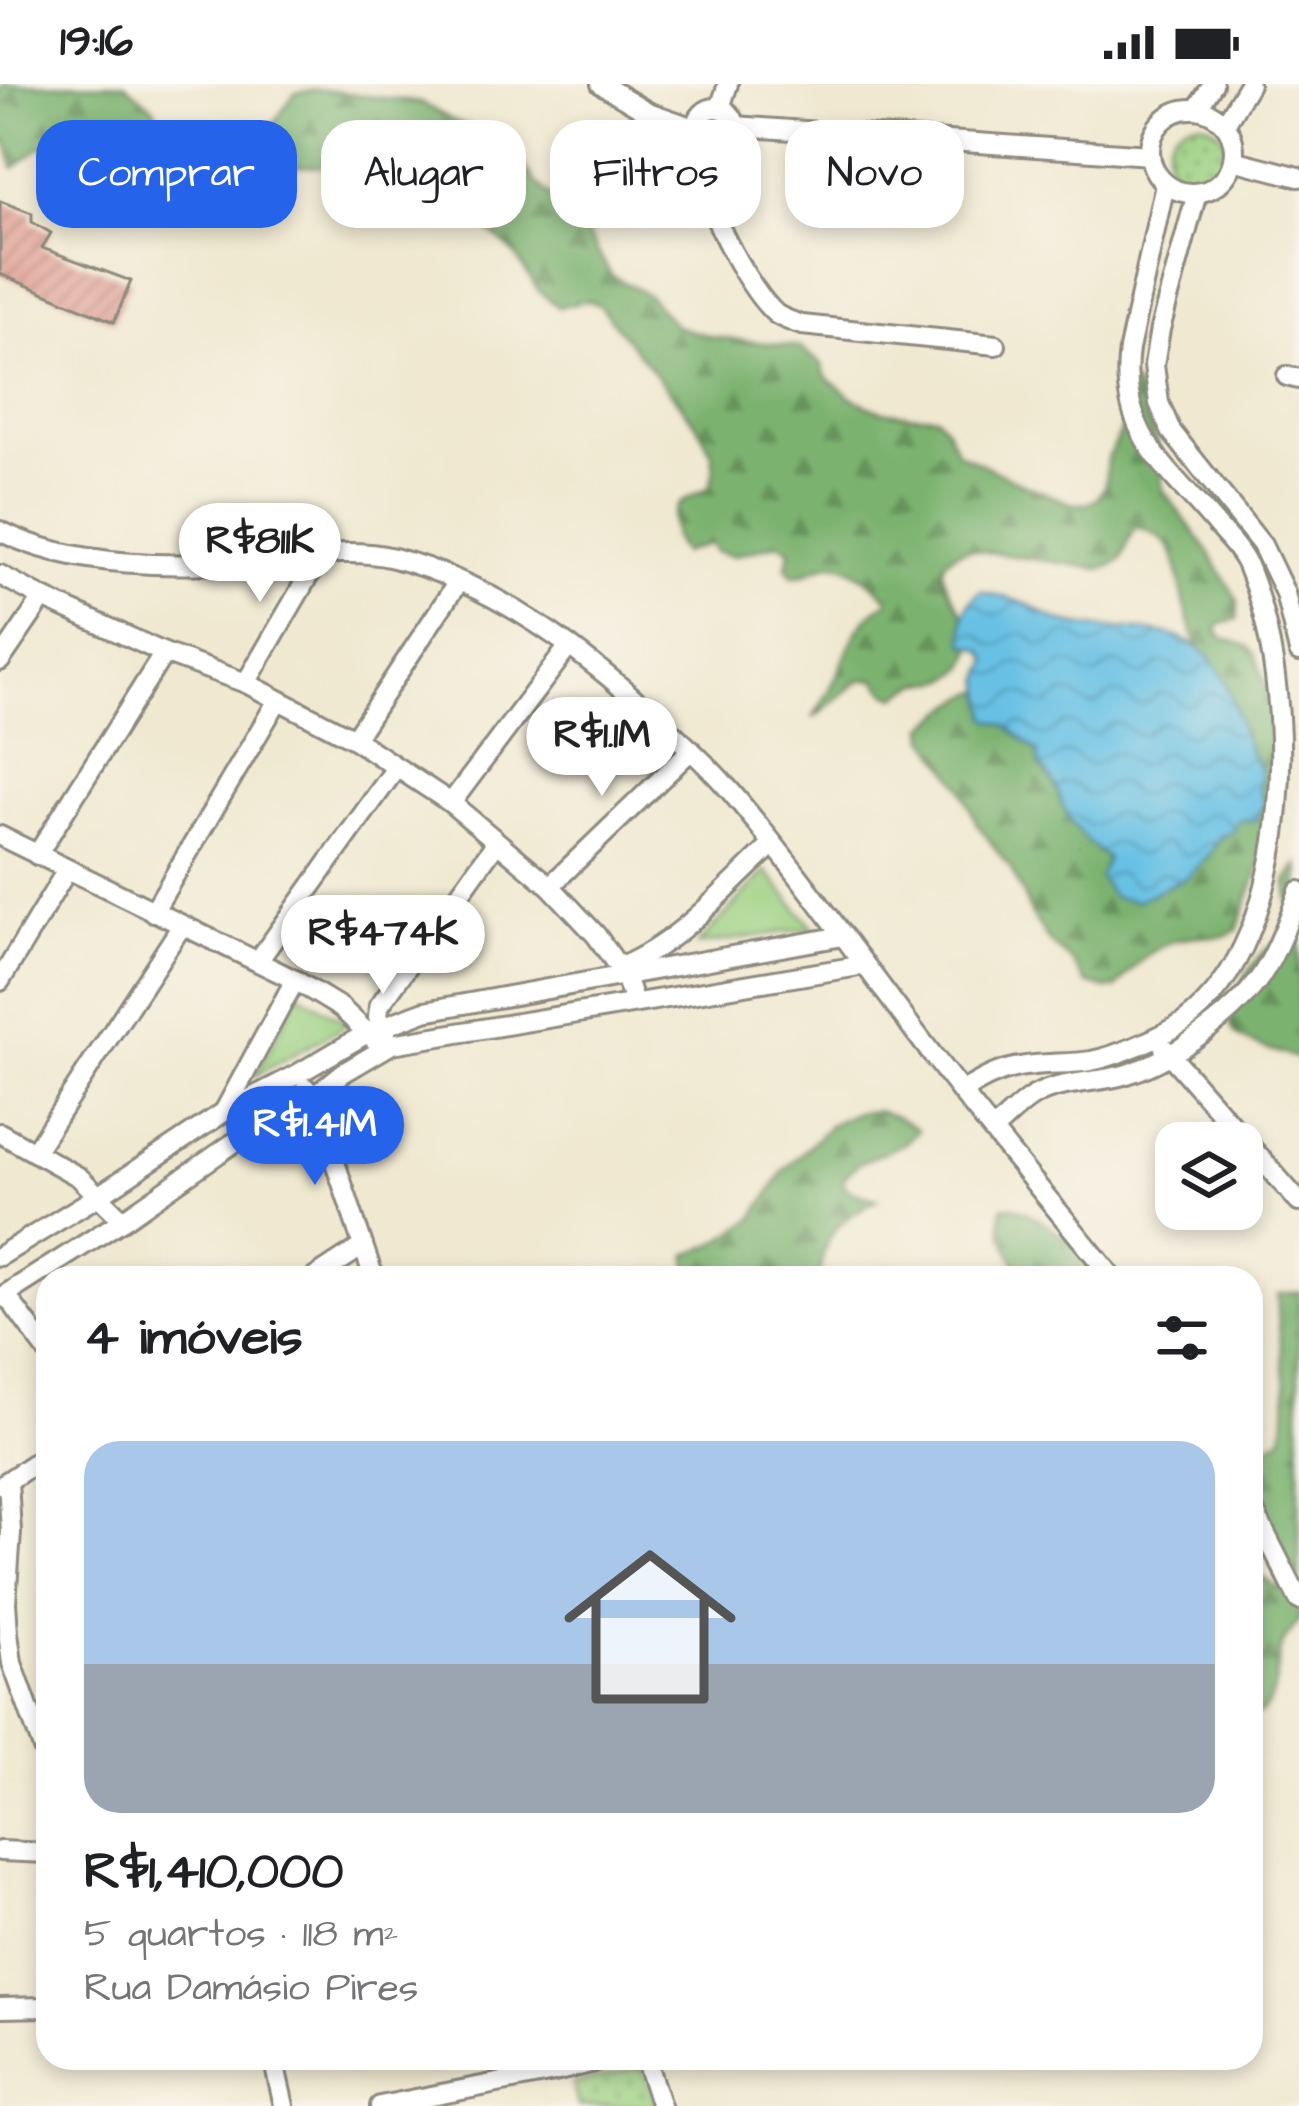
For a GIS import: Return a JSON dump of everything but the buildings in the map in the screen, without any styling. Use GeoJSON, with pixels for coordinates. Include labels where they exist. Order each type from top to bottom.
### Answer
{"type":"FeatureCollection","features":[{"type":"Feature","properties":{"kind":"street"},"geometry":{"type":"LineString","coordinates":[[601,84],[671,120]]}},
{"type":"Feature","properties":{"kind":"street"},"geometry":{"type":"LineString","coordinates":[[720,108],[728,84]]}},
{"type":"Feature","properties":{"kind":"street"},"geometry":{"type":"LineString","coordinates":[[1197,109],[1214,84]]}},
{"type":"Feature","properties":{"kind":"street"},"geometry":{"type":"LineString","coordinates":[[1225,124],[1249,84]]}},
{"type":"Feature","properties":{"kind":"street"},"geometry":{"type":"LineString","coordinates":[[700,120],[703,112],[720,108],[732,120]]}},
{"type":"Feature","properties":{"kind":"street"},"geometry":{"type":"LineString","coordinates":[[1184,109],[1197,109],[1225,124],[1233,141],[1233,160],[1220,182],[1197,194],[1180,192],[1157,176],[1150,154],[1162,121],[1184,109]]}},
{"type":"Feature","properties":{"kind":"street"},"geometry":{"type":"LineString","coordinates":[[761,128],[1150,154]]}},
{"type":"Feature","properties":{"kind":"street"},"geometry":{"type":"LineString","coordinates":[[1233,160],[1299,177]]}},
{"type":"Feature","properties":{"kind":"street"},"geometry":{"type":"LineString","coordinates":[[961,1092],[1011,1068],[1094,1060],[1183,1022],[1220,993],[1250,951],[1277,886],[1293,763],[1289,713],[1261,594],[1244,558],[1163,468],[1127,400],[1129,349],[1165,184]]}},
{"type":"Feature","properties":{"kind":"street"},"geometry":{"type":"LineString","coordinates":[[1197,194],[1160,328],[1154,365],[1159,403],[1171,431],[1262,545],[1285,593],[1299,652]]}},
{"type":"Feature","properties":{"kind":"street"},"geometry":{"type":"LineString","coordinates":[[720,228],[778,316],[802,325],[996,345]]}},
{"type":"Feature","properties":{"kind":"street"},"geometry":{"type":"LineString","coordinates":[[0,531],[44,548],[97,559],[163,564],[240,563],[344,553],[392,558],[458,581],[513,608],[634,698],[731,791],[961,1092],[1103,1266]]}},
{"type":"Feature","properties":{"kind":"street"},"geometry":{"type":"LineString","coordinates":[[246,682],[320,556]]}},
{"type":"Feature","properties":{"kind":"street"},"geometry":{"type":"LineString","coordinates":[[0,574],[164,653],[246,682],[354,739],[451,802],[550,886],[608,948],[634,1003]]}},
{"type":"Feature","properties":{"kind":"street"},"geometry":{"type":"LineString","coordinates":[[354,739],[458,581]]}},
{"type":"Feature","properties":{"kind":"street"},"geometry":{"type":"LineString","coordinates":[[0,661],[43,598]]}},
{"type":"Feature","properties":{"kind":"street"},"geometry":{"type":"LineString","coordinates":[[451,802],[569,646]]}},
{"type":"Feature","properties":{"kind":"street"},"geometry":{"type":"LineString","coordinates":[[37,856],[164,653]]}},
{"type":"Feature","properties":{"kind":"street"},"geometry":{"type":"LineString","coordinates":[[153,912],[278,700]]}},
{"type":"Feature","properties":{"kind":"street"},"geometry":{"type":"LineString","coordinates":[[550,886],[692,751]]}},
{"type":"Feature","properties":{"kind":"street"},"geometry":{"type":"LineString","coordinates":[[258,961],[396,768]]}},
{"type":"Feature","properties":{"kind":"street"},"geometry":{"type":"LineString","coordinates":[[0,836],[295,980],[381,1038]]}},
{"type":"Feature","properties":{"kind":"street"},"geometry":{"type":"LineString","coordinates":[[381,1038],[379,1006],[496,844]]}},
{"type":"Feature","properties":{"kind":"street"},"geometry":{"type":"LineString","coordinates":[[622,971],[672,937],[772,845]]}},
{"type":"Feature","properties":{"kind":"street"},"geometry":{"type":"LineString","coordinates":[[0,981],[68,870]]}},
{"type":"Feature","properties":{"kind":"street"},"geometry":{"type":"LineString","coordinates":[[993,1130],[1031,1097],[1124,1075],[1170,1056],[1207,1030],[1264,973],[1299,891]]}},
{"type":"Feature","properties":{"kind":"street"},"geometry":{"type":"LineString","coordinates":[[34,1152],[181,926]]}},
{"type":"Feature","properties":{"kind":"street"},"geometry":{"type":"LineString","coordinates":[[0,1256],[224,1112],[381,1038],[425,1011],[622,971],[843,936]]}},
{"type":"Feature","properties":{"kind":"street"},"geometry":{"type":"LineString","coordinates":[[50,1266],[232,1144],[313,1097],[381,1038],[865,965]]}},
{"type":"Feature","properties":{"kind":"street"},"geometry":{"type":"LineString","coordinates":[[224,1112],[295,980]]}},
{"type":"Feature","properties":{"kind":"street"},"geometry":{"type":"LineString","coordinates":[[1155,1036],[1299,1202]]}},
{"type":"Feature","properties":{"kind":"street"},"geometry":{"type":"LineString","coordinates":[[296,1075],[313,1097],[370,1266]]}},
{"type":"Feature","properties":{"kind":"street"},"geometry":{"type":"LineString","coordinates":[[0,1133],[79,1178],[123,1220]]}},
{"type":"Feature","properties":{"kind":"street"},"geometry":{"type":"LineString","coordinates":[[332,1266],[363,1246]]}},
{"type":"Feature","properties":{"kind":"street"},"geometry":{"type":"LineString","coordinates":[[36,1275],[3,1296],[36,1337]]}},
{"type":"Feature","properties":{"kind":"street"},"geometry":{"type":"LineString","coordinates":[[36,1462],[4,1484],[11,1532],[8,1634],[36,1728]]}},
{"type":"Feature","properties":{"kind":"street"},"geometry":{"type":"LineString","coordinates":[[1263,1529],[1299,1600]]}},
{"type":"Feature","properties":{"kind":"street"},"geometry":{"type":"LineString","coordinates":[[0,1851],[36,1852]]}},
{"type":"Feature","properties":{"kind":"street"},"geometry":{"type":"LineString","coordinates":[[0,2008],[36,2007]]}},
{"type":"Feature","properties":{"kind":"street"},"geometry":{"type":"LineString","coordinates":[[276,2070],[284,2106]]}},
{"type":"Feature","properties":{"kind":"street"},"geometry":{"type":"LineString","coordinates":[[380,2106],[562,2070]]}},
{"type":"Feature","properties":{"kind":"street"},"geometry":{"type":"LineString","coordinates":[[649,2070],[661,2106]]}},
{"type":"Feature","properties":{"kind":"green space"},"geometry":{"type":"Polygon","coordinates":[[[4,84],[125,84],[153,107],[160,120],[36,120],[36,150],[14,168],[6,140],[0,143],[4,84]]]}},
{"type":"Feature","properties":{"kind":"green space"},"geometry":{"type":"Polygon","coordinates":[[[317,89],[421,103],[452,120],[321,120],[321,166],[297,166],[297,120],[276,120],[295,93],[317,89]]]}},
{"type":"Feature","properties":{"kind":"green space"},"geometry":{"type":"Polygon","coordinates":[[[1197,122],[1219,130],[1227,152],[1219,174],[1197,182],[1175,174],[1167,152],[1175,130],[1197,122]]]}},
{"type":"Feature","properties":{"kind":"green space"},"geometry":{"type":"Polygon","coordinates":[[[526,168],[550,195],[550,228],[584,228],[611,275],[649,296],[675,326],[712,337],[799,347],[822,364],[831,381],[862,403],[895,413],[936,416],[957,452],[1072,504],[1097,499],[1105,486],[1107,459],[1125,423],[1134,383],[1156,440],[1163,490],[1238,601],[1237,619],[1219,625],[1217,631],[1255,654],[1283,763],[1268,845],[1237,930],[1166,944],[1116,988],[1086,983],[1034,919],[1011,869],[977,824],[960,785],[927,738],[926,726],[960,701],[978,692],[998,691],[1092,832],[1110,867],[1200,654],[1174,557],[1161,538],[1136,527],[1117,563],[1101,569],[968,549],[949,557],[943,568],[946,581],[970,631],[972,649],[965,667],[950,678],[919,684],[897,697],[875,679],[860,680],[813,718],[856,634],[888,597],[861,575],[837,564],[793,576],[787,568],[790,550],[779,543],[732,556],[715,552],[710,543],[682,553],[674,538],[676,509],[710,487],[714,469],[712,453],[697,425],[599,305],[587,300],[559,307],[538,290],[513,252],[486,228],[526,228],[526,168]]]}},
{"type":"Feature","properties":{"kind":"green space"},"geometry":{"type":"Polygon","coordinates":[[[1299,864],[1299,1059],[1244,1040],[1235,1032],[1231,1011],[1260,956],[1289,930],[1287,882],[1299,864]]]}},
{"type":"Feature","properties":{"kind":"green space"},"geometry":{"type":"Polygon","coordinates":[[[766,871],[813,928],[697,945],[766,871]]]}},
{"type":"Feature","properties":{"kind":"green space"},"geometry":{"type":"Polygon","coordinates":[[[299,993],[348,1024],[255,1076],[299,993]]]}},
{"type":"Feature","properties":{"kind":"green space"},"geometry":{"type":"Polygon","coordinates":[[[876,1111],[918,1130],[905,1143],[857,1164],[843,1179],[850,1191],[878,1199],[836,1229],[821,1266],[687,1266],[688,1254],[715,1244],[753,1219],[784,1171],[831,1124],[855,1113],[876,1111]]]}},
{"type":"Feature","properties":{"kind":"green space"},"geometry":{"type":"Polygon","coordinates":[[[1013,1206],[1041,1221],[1094,1266],[1017,1266],[1002,1225],[1003,1207],[1013,1206]]]}},
{"type":"Feature","properties":{"kind":"green space"},"geometry":{"type":"Polygon","coordinates":[[[1299,1292],[1299,1620],[1282,1646],[1273,1694],[1263,1710],[1263,1578],[1279,1589],[1282,1583],[1263,1543],[1263,1448],[1282,1437],[1285,1419],[1278,1294],[1299,1292]]]}},
{"type":"Feature","properties":{"kind":"green space"},"geometry":{"type":"Polygon","coordinates":[[[644,2070],[658,2106],[578,2106],[573,2084],[644,2070]]]}},
{"type":"Feature","properties":{"kind":"water"},"geometry":{"type":"Polygon","coordinates":[[[981,591],[1026,604],[1060,621],[1159,632],[1196,646],[1220,672],[1246,743],[1261,768],[1260,793],[1265,803],[1255,821],[1239,820],[1189,876],[1136,901],[1112,897],[1099,877],[1107,858],[1071,821],[1039,765],[1038,752],[1006,725],[988,719],[982,678],[989,661],[983,650],[965,644],[963,628],[966,608],[981,591]]]}}]}
